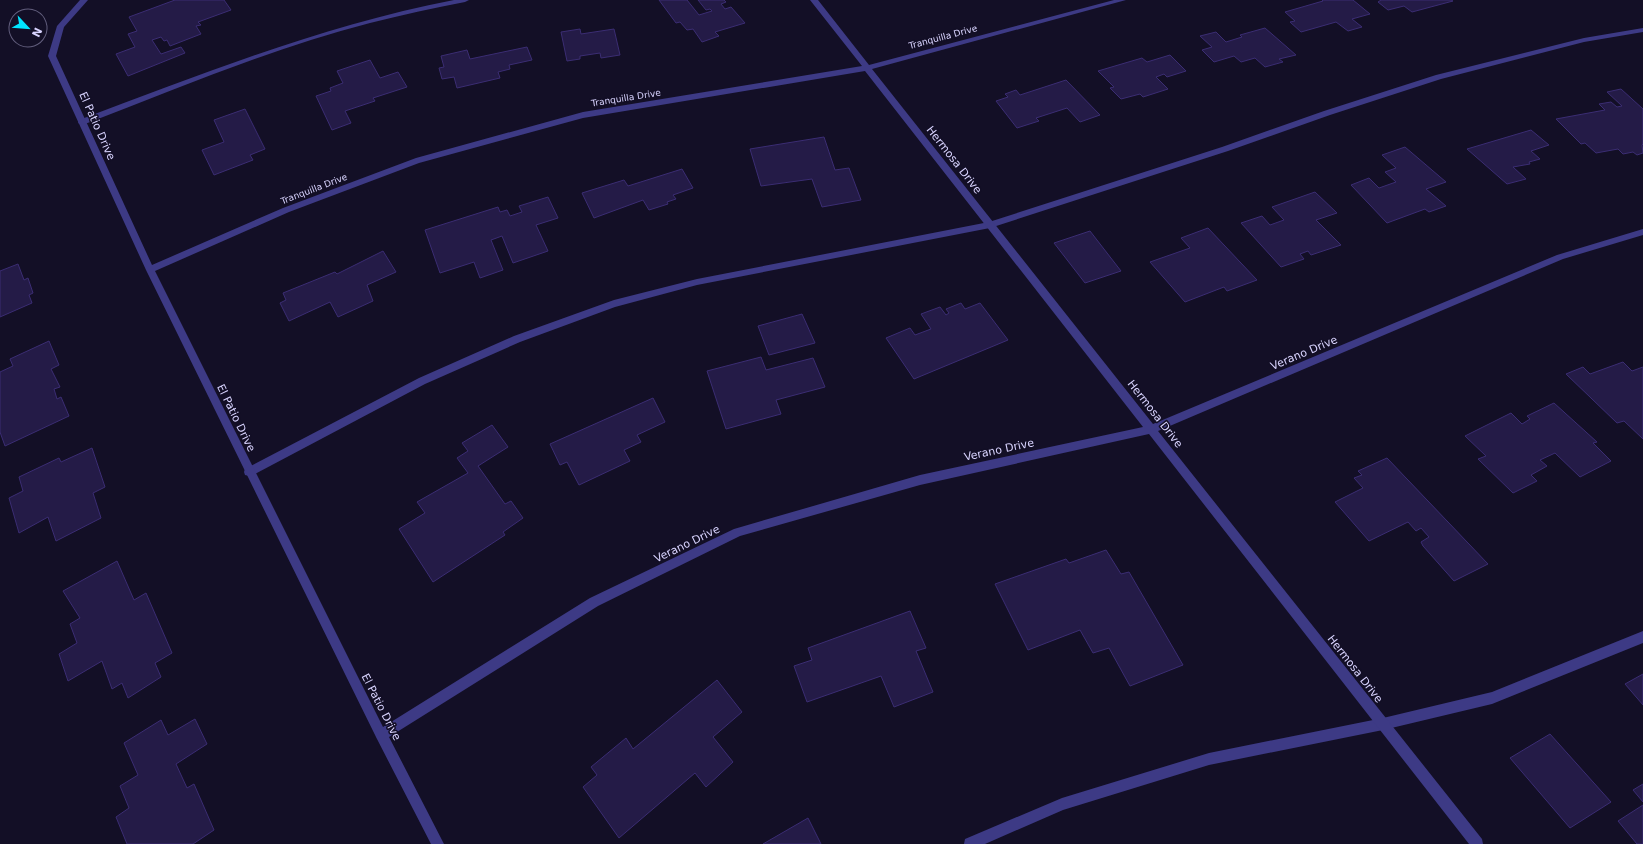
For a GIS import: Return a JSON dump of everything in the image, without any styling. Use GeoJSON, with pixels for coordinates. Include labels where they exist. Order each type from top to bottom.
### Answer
{"type":"FeatureCollection","features":[{"type":"Feature","properties":{"kind":"street","name":"El Patio Drive"},"geometry":{"type":"LineString","coordinates":[[84,0],[61,26],[52,56],[150,270],[381,735],[438,844]]}},
{"type":"Feature","properties":{"kind":"street"},"geometry":{"type":"LineString","coordinates":[[82,122],[275,49],[349,27],[465,0]]}},
{"type":"Feature","properties":{"kind":"street","name":"Hermosa Drive"},"geometry":{"type":"LineString","coordinates":[[814,0],[1476,844]]}},
{"type":"Feature","properties":{"kind":"street","name":"Tranquilla Drive"},"geometry":{"type":"LineString","coordinates":[[150,270],[286,210],[416,161],[583,115],[867,68],[1122,0]]}},
{"type":"Feature","properties":{"kind":"street"},"geometry":{"type":"LineString","coordinates":[[250,472],[422,381],[517,339],[614,304],[697,282],[990,225],[1225,149],[1327,113],[1439,78],[1584,40],[1643,30]]}},
{"type":"Feature","properties":{"kind":"street","name":"Verano Drive"},"geometry":{"type":"LineString","coordinates":[[381,735],[594,602],[738,532],[920,480],[1152,430],[1432,312],[1560,256],[1643,232]]}},
{"type":"Feature","properties":{"kind":"street"},"geometry":{"type":"LineString","coordinates":[[970,844],[1062,804],[1209,759],[1383,724],[1492,698],[1643,636]]}},
{"type":"Feature","properties":{"kind":"building"},"geometry":{"type":"Polygon","coordinates":[[[175,0],[224,0],[231,10],[198,22],[201,25],[196,26],[201,34],[170,46],[167,40],[164,41],[161,37],[152,40],[161,54],[181,47],[185,53],[128,76],[116,54],[135,47],[128,34],[137,31],[129,17],[175,0]]]}},
{"type":"Feature","properties":{"kind":"building"},"geometry":{"type":"Polygon","coordinates":[[[659,0],[687,0],[699,15],[712,11],[710,9],[706,10],[698,0],[724,0],[726,2],[721,4],[725,9],[731,7],[745,23],[715,32],[719,36],[702,42],[693,29],[687,30],[680,22],[676,23],[659,0]]]}},
{"type":"Feature","properties":{"kind":"building"},"geometry":{"type":"Polygon","coordinates":[[[1322,0],[1353,0],[1370,14],[1352,19],[1362,27],[1348,31],[1336,22],[1301,32],[1290,22],[1295,21],[1285,12],[1323,1],[1322,0]]]}},
{"type":"Feature","properties":{"kind":"building"},"geometry":{"type":"Polygon","coordinates":[[[1381,0],[1453,1],[1412,12],[1404,6],[1388,10],[1378,2],[1381,0]]]}},
{"type":"Feature","properties":{"kind":"building"},"geometry":{"type":"Polygon","coordinates":[[[1265,28],[1296,55],[1279,59],[1283,62],[1265,67],[1255,58],[1241,62],[1234,56],[1214,62],[1202,50],[1212,47],[1200,36],[1216,32],[1226,42],[1242,37],[1240,35],[1265,28]]]}},
{"type":"Feature","properties":{"kind":"building"},"geometry":{"type":"Polygon","coordinates":[[[580,29],[581,34],[614,29],[620,55],[601,58],[600,53],[580,56],[580,59],[567,61],[561,32],[580,29]]]}},
{"type":"Feature","properties":{"kind":"building"},"geometry":{"type":"Polygon","coordinates":[[[527,47],[532,60],[509,65],[510,69],[498,72],[500,78],[457,88],[454,77],[442,79],[439,68],[444,67],[441,56],[467,50],[470,59],[527,47]]]}},
{"type":"Feature","properties":{"kind":"building"},"geometry":{"type":"Polygon","coordinates":[[[1170,55],[1186,71],[1167,77],[1164,74],[1156,77],[1168,89],[1143,97],[1140,94],[1121,99],[1110,88],[1114,87],[1098,71],[1142,58],[1147,62],[1170,55]]]}},
{"type":"Feature","properties":{"kind":"building"},"geometry":{"type":"Polygon","coordinates":[[[370,60],[380,78],[398,72],[407,87],[373,98],[375,101],[345,111],[351,123],[332,130],[316,96],[331,91],[330,88],[343,83],[337,71],[370,60]]]}},
{"type":"Feature","properties":{"kind":"building"},"geometry":{"type":"Polygon","coordinates":[[[1066,80],[1100,115],[1080,122],[1067,108],[1036,118],[1039,121],[1017,128],[996,101],[1008,97],[1005,94],[1016,90],[1020,95],[1066,80]]]}},
{"type":"Feature","properties":{"kind":"building"},"geometry":{"type":"Polygon","coordinates":[[[1621,89],[1643,109],[1643,153],[1637,155],[1633,152],[1623,154],[1618,149],[1596,153],[1585,143],[1581,144],[1556,119],[1605,110],[1599,104],[1611,102],[1617,107],[1622,106],[1607,92],[1621,89]]]}},
{"type":"Feature","properties":{"kind":"building"},"geometry":{"type":"Polygon","coordinates":[[[245,109],[265,149],[250,155],[253,160],[214,175],[202,150],[224,142],[214,120],[245,109]]]}},
{"type":"Feature","properties":{"kind":"building"},"geometry":{"type":"Polygon","coordinates":[[[1531,130],[1549,145],[1531,151],[1540,159],[1529,162],[1530,164],[1513,167],[1526,179],[1507,184],[1467,149],[1531,130]]]}},
{"type":"Feature","properties":{"kind":"building"},"geometry":{"type":"Polygon","coordinates":[[[824,137],[835,170],[849,168],[861,200],[822,207],[812,179],[761,186],[750,149],[824,137]]]}},
{"type":"Feature","properties":{"kind":"building"},"geometry":{"type":"Polygon","coordinates":[[[1405,147],[1446,182],[1426,189],[1446,206],[1429,212],[1425,209],[1387,223],[1351,185],[1369,178],[1379,188],[1396,182],[1385,172],[1396,168],[1382,155],[1405,147]]]}},
{"type":"Feature","properties":{"kind":"building"},"geometry":{"type":"Polygon","coordinates":[[[682,169],[693,188],[673,195],[676,199],[667,202],[668,204],[649,210],[643,200],[594,218],[582,193],[624,180],[628,186],[682,169]]]}},
{"type":"Feature","properties":{"kind":"building"},"geometry":{"type":"Polygon","coordinates":[[[1315,192],[1337,213],[1316,220],[1341,245],[1311,255],[1308,251],[1300,254],[1304,259],[1281,267],[1241,223],[1262,216],[1270,225],[1284,220],[1272,207],[1315,192]]]}},
{"type":"Feature","properties":{"kind":"building"},"geometry":{"type":"Polygon","coordinates":[[[548,197],[558,218],[536,225],[548,251],[513,263],[502,236],[491,240],[503,270],[480,278],[474,262],[440,273],[425,230],[498,207],[500,212],[507,210],[510,216],[522,212],[519,206],[548,197]]]}},
{"type":"Feature","properties":{"kind":"building"},"geometry":{"type":"Polygon","coordinates":[[[1208,228],[1257,280],[1227,291],[1224,287],[1185,302],[1150,262],[1190,248],[1181,238],[1208,228]]]}},
{"type":"Feature","properties":{"kind":"building"},"geometry":{"type":"Polygon","coordinates":[[[1090,231],[1121,271],[1085,283],[1054,243],[1090,231]]]}},
{"type":"Feature","properties":{"kind":"building"},"geometry":{"type":"Polygon","coordinates":[[[383,251],[396,272],[367,285],[373,301],[338,317],[330,302],[289,321],[280,303],[286,300],[283,293],[335,272],[337,274],[383,251]]]}},
{"type":"Feature","properties":{"kind":"building"},"geometry":{"type":"Polygon","coordinates":[[[18,264],[24,280],[28,278],[33,293],[29,295],[32,303],[0,317],[0,271],[18,264]]]}},
{"type":"Feature","properties":{"kind":"building"},"geometry":{"type":"Polygon","coordinates":[[[961,303],[965,309],[980,303],[1008,340],[914,379],[886,338],[910,328],[915,335],[931,329],[921,314],[940,307],[946,315],[949,313],[946,309],[961,303]]]}},
{"type":"Feature","properties":{"kind":"building"},"geometry":{"type":"Polygon","coordinates":[[[802,314],[815,343],[769,355],[758,326],[802,314]]]}},
{"type":"Feature","properties":{"kind":"building"},"geometry":{"type":"Polygon","coordinates":[[[49,341],[59,365],[51,369],[60,387],[54,389],[57,399],[61,397],[69,416],[5,446],[0,432],[0,372],[13,366],[10,359],[49,341]]]}},
{"type":"Feature","properties":{"kind":"building"},"geometry":{"type":"Polygon","coordinates":[[[761,357],[766,370],[813,358],[825,387],[776,400],[781,414],[726,429],[707,371],[761,357]]]}},
{"type":"Feature","properties":{"kind":"building"},"geometry":{"type":"Polygon","coordinates":[[[1623,362],[1632,371],[1643,367],[1643,439],[1624,421],[1617,423],[1566,374],[1583,367],[1590,374],[1623,362]]]}},
{"type":"Feature","properties":{"kind":"building"},"geometry":{"type":"Polygon","coordinates":[[[653,398],[665,422],[637,435],[641,442],[624,450],[630,461],[579,485],[567,462],[560,465],[550,444],[653,398]]]}},
{"type":"Feature","properties":{"kind":"building"},"geometry":{"type":"Polygon","coordinates":[[[1554,403],[1597,442],[1593,443],[1611,461],[1580,477],[1555,453],[1540,460],[1547,466],[1531,475],[1537,481],[1513,493],[1478,459],[1486,456],[1465,436],[1511,413],[1522,424],[1530,419],[1527,416],[1554,403]]]}},
{"type":"Feature","properties":{"kind":"building"},"geometry":{"type":"Polygon","coordinates":[[[492,425],[508,447],[478,466],[505,504],[511,501],[523,518],[503,532],[505,535],[433,582],[399,529],[425,513],[417,502],[468,473],[457,458],[468,451],[462,443],[492,425]]]}},
{"type":"Feature","properties":{"kind":"building"},"geometry":{"type":"Polygon","coordinates":[[[92,448],[105,487],[93,493],[101,518],[56,541],[48,517],[19,533],[9,498],[23,491],[19,477],[59,458],[61,462],[92,448]]]}},
{"type":"Feature","properties":{"kind":"building"},"geometry":{"type":"Polygon","coordinates":[[[1387,458],[1488,564],[1454,581],[1423,546],[1421,542],[1429,537],[1421,528],[1416,531],[1408,522],[1369,541],[1335,502],[1363,488],[1354,478],[1362,475],[1358,471],[1387,458]]]}},
{"type":"Feature","properties":{"kind":"building"},"geometry":{"type":"Polygon","coordinates":[[[1106,550],[1121,574],[1129,572],[1183,665],[1130,686],[1109,648],[1093,653],[1080,630],[1028,650],[995,584],[1066,559],[1069,563],[1106,550]]]}},
{"type":"Feature","properties":{"kind":"building"},"geometry":{"type":"Polygon","coordinates":[[[117,561],[134,600],[146,593],[172,653],[155,663],[161,677],[128,698],[122,683],[112,689],[102,661],[68,681],[59,654],[77,643],[70,624],[80,618],[63,591],[117,561]]]}},
{"type":"Feature","properties":{"kind":"building"},"geometry":{"type":"Polygon","coordinates":[[[910,611],[926,648],[916,651],[933,692],[894,707],[881,676],[807,702],[794,666],[812,660],[808,648],[910,611]]]}},
{"type":"Feature","properties":{"kind":"building"},"geometry":{"type":"Polygon","coordinates":[[[1643,674],[1643,705],[1625,684],[1643,674]]]}},
{"type":"Feature","properties":{"kind":"building"},"geometry":{"type":"Polygon","coordinates":[[[717,680],[742,712],[713,737],[733,762],[706,787],[695,773],[619,838],[583,787],[597,775],[591,767],[626,738],[633,749],[717,680]]]}},
{"type":"Feature","properties":{"kind":"building"},"geometry":{"type":"Polygon","coordinates":[[[195,719],[207,744],[176,764],[187,788],[194,784],[214,830],[193,844],[127,844],[116,817],[129,808],[120,786],[138,775],[124,743],[161,720],[168,735],[195,719]]]}},
{"type":"Feature","properties":{"kind":"building"},"geometry":{"type":"Polygon","coordinates":[[[1550,734],[1611,802],[1570,828],[1510,758],[1550,734]]]}},
{"type":"Feature","properties":{"kind":"building"},"geometry":{"type":"Polygon","coordinates":[[[1643,784],[1643,802],[1633,790],[1643,784]]]}},
{"type":"Feature","properties":{"kind":"building"},"geometry":{"type":"Polygon","coordinates":[[[1643,805],[1643,844],[1637,844],[1618,821],[1643,805]]]}},
{"type":"Feature","properties":{"kind":"building"},"geometry":{"type":"Polygon","coordinates":[[[808,818],[821,844],[763,844],[808,818]]]}}]}
